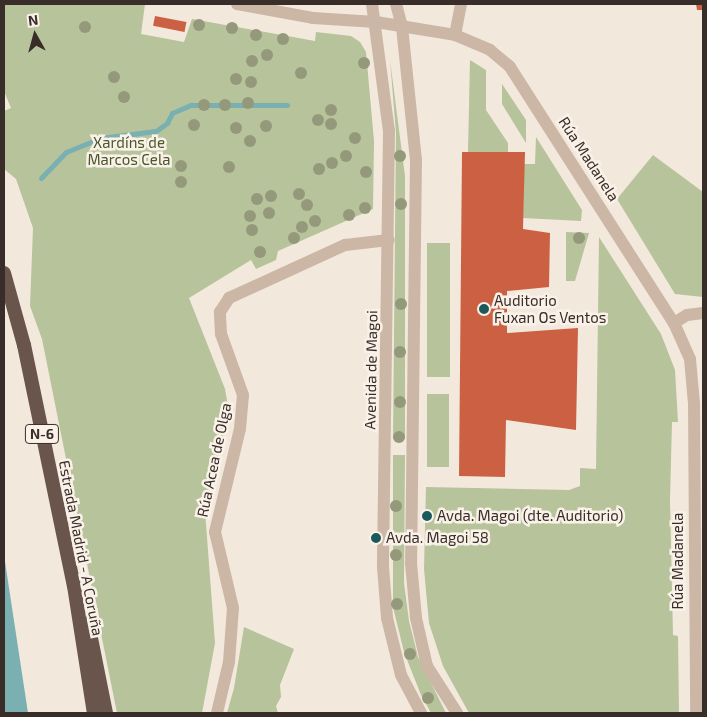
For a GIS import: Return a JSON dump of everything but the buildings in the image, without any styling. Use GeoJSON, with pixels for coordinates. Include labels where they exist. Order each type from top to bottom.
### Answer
{"type":"FeatureCollection","features":[{"type":"Feature","properties":{"kind":"highway","name":"Estrada Madrid - A Coruña"},"geometry":{"type":"LineString","coordinates":[[5,278],[24,345],[61,523],[94,713]]}},
{"type":"Feature","properties":{"kind":"highway"},"geometry":{"type":"LineString","coordinates":[[61,523],[90,629],[106,713]]}},
{"type":"Feature","properties":{"kind":"highway"},"geometry":{"type":"LineString","coordinates":[[84,650],[86,713]]}},
{"type":"Feature","properties":{"kind":"street"},"geometry":{"type":"LineString","coordinates":[[237,4],[313,18],[376,22],[402,27]]}},
{"type":"Feature","properties":{"kind":"street","name":"Avenida de Magoi"},"geometry":{"type":"LineString","coordinates":[[372,4],[388,105],[389,240],[382,567],[387,618],[401,675],[421,713]]}},
{"type":"Feature","properties":{"kind":"street"},"geometry":{"type":"LineString","coordinates":[[396,4],[402,27],[416,160],[411,563],[416,618],[427,666],[457,713]]}},
{"type":"Feature","properties":{"kind":"street"},"geometry":{"type":"LineString","coordinates":[[455,35],[461,4]]}},
{"type":"Feature","properties":{"kind":"street","name":"Rúa Madanela"},"geometry":{"type":"LineString","coordinates":[[402,27],[455,35],[490,50],[510,67],[674,324],[693,372],[699,623],[696,713]]}},
{"type":"Feature","properties":{"kind":"street","name":"Rúa Acea de Olga"},"geometry":{"type":"LineString","coordinates":[[217,713],[229,662],[234,608],[215,532],[240,429],[243,396],[221,334],[220,312],[229,298],[345,245],[389,240]]}},
{"type":"Feature","properties":{"kind":"street"},"geometry":{"type":"LineString","coordinates":[[674,324],[687,315],[703,313]]}},
{"type":"Feature","properties":{"kind":"green space","name":"Xardíns de Marcos Cela"},"geometry":{"type":"Polygon","coordinates":[[[4,4],[145,4],[141,34],[184,42],[192,19],[315,41],[316,32],[351,36],[360,42],[366,52],[374,141],[373,209],[278,251],[276,260],[256,269],[251,260],[189,298],[225,389],[229,412],[205,511],[215,643],[202,713],[117,713],[42,339],[30,306],[33,228],[16,179],[4,169],[4,111],[11,108],[4,91],[4,4]]]}},
{"type":"Feature","properties":{"kind":"green space"},"geometry":{"type":"Polygon","coordinates":[[[390,60],[405,176],[405,439],[393,439],[396,133],[390,60]]]}},
{"type":"Feature","properties":{"kind":"green space"},"geometry":{"type":"Polygon","coordinates":[[[470,60],[486,70],[486,110],[508,143],[508,152],[468,152],[470,60]]]}},
{"type":"Feature","properties":{"kind":"green space"},"geometry":{"type":"Polygon","coordinates":[[[502,84],[526,120],[526,143],[502,104],[502,84]]]}},
{"type":"Feature","properties":{"kind":"green space"},"geometry":{"type":"Polygon","coordinates":[[[536,137],[582,210],[581,221],[523,218],[524,164],[535,164],[536,137]]]}},
{"type":"Feature","properties":{"kind":"green space"},"geometry":{"type":"Polygon","coordinates":[[[653,155],[703,192],[703,297],[675,294],[617,199],[653,155]]]}},
{"type":"Feature","properties":{"kind":"green space"},"geometry":{"type":"Polygon","coordinates":[[[566,232],[589,233],[575,281],[566,281],[566,232]]]}},
{"type":"Feature","properties":{"kind":"green space"},"geometry":{"type":"Polygon","coordinates":[[[599,237],[661,334],[675,370],[678,422],[672,422],[670,500],[673,635],[678,636],[679,713],[469,713],[443,666],[429,623],[424,569],[426,487],[569,490],[580,486],[580,468],[596,469],[599,237]]]}},
{"type":"Feature","properties":{"kind":"green space"},"geometry":{"type":"Polygon","coordinates":[[[427,243],[450,243],[450,377],[427,377],[427,243]]]}},
{"type":"Feature","properties":{"kind":"green space"},"geometry":{"type":"Polygon","coordinates":[[[427,394],[449,394],[449,467],[427,467],[427,394]]]}},
{"type":"Feature","properties":{"kind":"green space"},"geometry":{"type":"Polygon","coordinates":[[[393,455],[405,455],[404,583],[409,621],[418,657],[446,713],[431,713],[421,695],[404,652],[393,607],[393,455]]]}},
{"type":"Feature","properties":{"kind":"green space"},"geometry":{"type":"Polygon","coordinates":[[[244,627],[294,649],[280,685],[281,697],[276,706],[278,713],[227,713],[234,688],[244,627]]]}},
{"type":"Feature","properties":{"kind":"water"},"geometry":{"type":"Polygon","coordinates":[[[4,555],[28,713],[4,713],[4,555]]]}},
{"type":"Feature","properties":{"kind":"waterway"},"geometry":{"type":"LineString","coordinates":[[41,178],[66,152],[101,138],[156,131],[167,123],[172,113],[191,105],[287,105]]}},
{"type":"Feature","properties":{"kind":"place","name":"Auditorio Fuxan Os Ventos"},"geometry":{"type":"Point","coordinates":[484,309]}},
{"type":"Feature","properties":{"kind":"place","name":"Avda. Magoi (dte. Auditorio)"},"geometry":{"type":"Point","coordinates":[427,516]}},
{"type":"Feature","properties":{"kind":"place","name":"Avda. Magoi 58"},"geometry":{"type":"Point","coordinates":[376,538]}}]}
